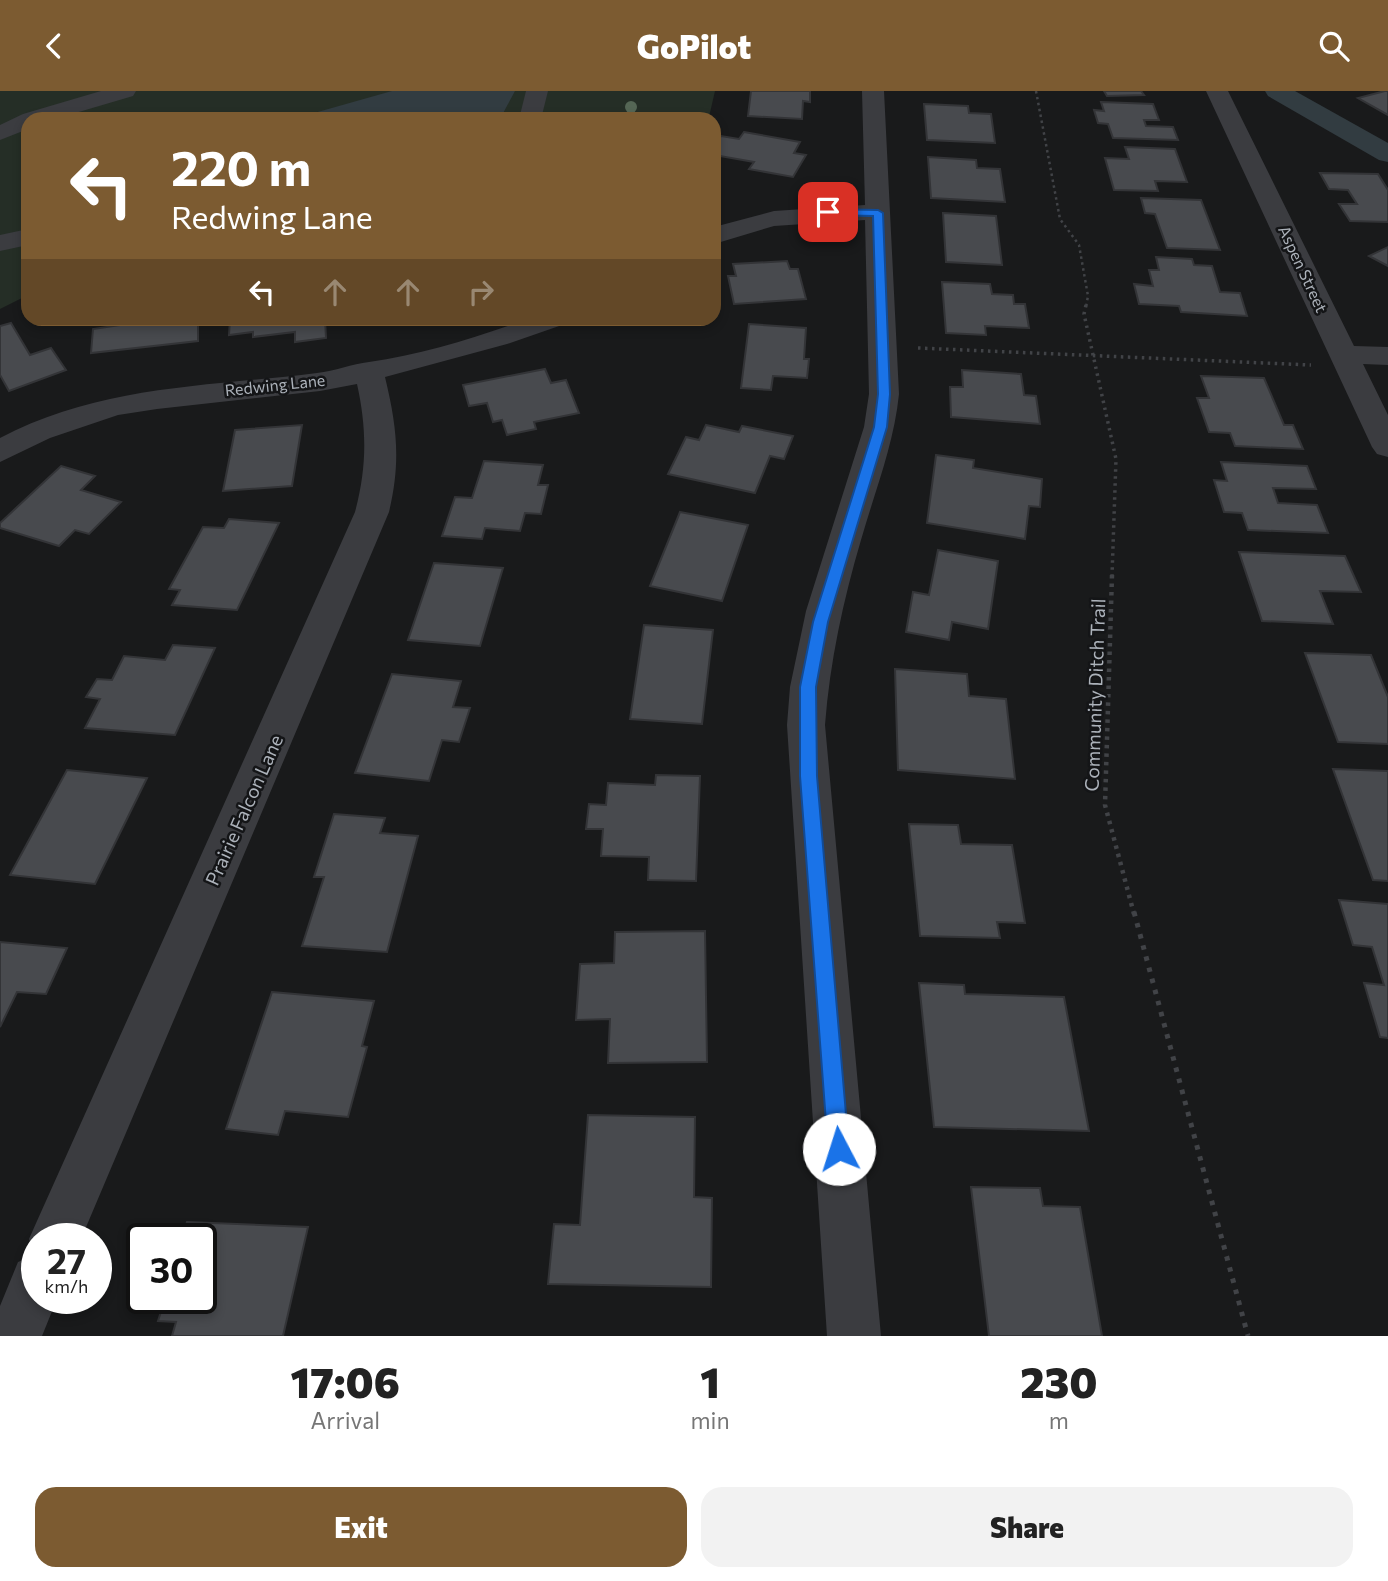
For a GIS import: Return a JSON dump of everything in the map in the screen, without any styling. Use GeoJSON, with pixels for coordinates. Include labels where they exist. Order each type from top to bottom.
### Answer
{"type":"FeatureCollection","features":[{"type":"Feature","properties":{"kind":"street"},"geometry":{"type":"LineString","coordinates":[[56,112],[125,91]]}},
{"type":"Feature","properties":{"kind":"street"},"geometry":{"type":"LineString","coordinates":[[532,112],[537,91]]}},
{"type":"Feature","properties":{"kind":"street"},"geometry":{"type":"LineString","coordinates":[[854,1336],[806,725],[808,687],[820,622],[880,427],[884,394],[873,91]]}},
{"type":"Feature","properties":{"kind":"street","name":"Aspen Street"},"geometry":{"type":"LineString","coordinates":[[1217,91],[1388,447]]}},
{"type":"Feature","properties":{"kind":"street"},"geometry":{"type":"LineString","coordinates":[[0,133],[21,124]]}},
{"type":"Feature","properties":{"kind":"street"},"geometry":{"type":"LineString","coordinates":[[721,233],[744,225],[794,215],[878,213]]}},
{"type":"Feature","properties":{"kind":"street"},"geometry":{"type":"LineString","coordinates":[[0,243],[21,238]]}},
{"type":"Feature","properties":{"kind":"street","name":"Redwing Lane"},"geometry":{"type":"LineString","coordinates":[[0,450],[46,426],[104,407],[153,397],[321,382],[501,337],[532,326]]}},
{"type":"Feature","properties":{"kind":"street"},"geometry":{"type":"LineString","coordinates":[[1347,361],[1388,356]]}},
{"type":"Feature","properties":{"kind":"street","name":"Prairie Falcon Lane"},"geometry":{"type":"LineString","coordinates":[[62,1223],[372,512],[382,478],[384,438],[369,371]]}},
{"type":"Feature","properties":{"kind":"street"},"geometry":{"type":"LineString","coordinates":[[15,1336],[24,1314]]}},
{"type":"Feature","properties":{"kind":"path","name":"Community Ditch Trail"},"geometry":{"type":"LineString","coordinates":[[1036,91],[1060,219],[1079,246],[1088,296],[1084,314],[1096,355],[1116,459],[1105,805],[1248,1336]]}},
{"type":"Feature","properties":{"kind":"path"},"geometry":{"type":"LineString","coordinates":[[882,346],[1347,361]]}},
{"type":"Feature","properties":{"kind":"shaded area"},"geometry":{"type":"Polygon","coordinates":[[[0,91],[715,91],[710,112],[21,112],[21,298],[0,309],[0,91]]]}},
{"type":"Feature","properties":{"kind":"shaded area"},"geometry":{"type":"Polygon","coordinates":[[[392,91],[515,91],[504,112],[318,112],[392,91]]]}},
{"type":"Feature","properties":{"kind":"building"},"geometry":{"type":"Polygon","coordinates":[[[751,91],[810,91],[810,102],[803,101],[802,119],[748,116],[751,91]]]}},
{"type":"Feature","properties":{"kind":"building"},"geometry":{"type":"Polygon","coordinates":[[[1104,91],[1141,91],[1144,95],[1107,96],[1104,91]]]}},
{"type":"Feature","properties":{"kind":"building"},"geometry":{"type":"Polygon","coordinates":[[[1385,91],[1388,91],[1388,115],[1358,98],[1385,91]]]}},
{"type":"Feature","properties":{"kind":"building"},"geometry":{"type":"Polygon","coordinates":[[[1101,102],[1153,104],[1159,120],[1144,120],[1146,126],[1173,127],[1178,140],[1113,138],[1108,124],[1098,123],[1094,110],[1104,111],[1101,102]]]}},
{"type":"Feature","properties":{"kind":"building"},"geometry":{"type":"Polygon","coordinates":[[[924,104],[968,106],[969,113],[991,114],[995,143],[927,140],[924,104]]]}},
{"type":"Feature","properties":{"kind":"building"},"geometry":{"type":"Polygon","coordinates":[[[744,132],[800,142],[794,153],[806,155],[793,177],[749,169],[754,162],[721,156],[721,136],[739,139],[744,132]]]}},
{"type":"Feature","properties":{"kind":"building"},"geometry":{"type":"Polygon","coordinates":[[[1125,147],[1175,149],[1187,182],[1155,181],[1158,191],[1114,190],[1105,158],[1129,159],[1125,147]]]}},
{"type":"Feature","properties":{"kind":"building"},"geometry":{"type":"Polygon","coordinates":[[[928,157],[976,160],[977,168],[1000,169],[1005,202],[931,198],[928,157]]]}},
{"type":"Feature","properties":{"kind":"building"},"geometry":{"type":"Polygon","coordinates":[[[1320,173],[1378,174],[1388,190],[1388,222],[1350,221],[1339,204],[1357,204],[1348,190],[1329,189],[1320,173]]]}},
{"type":"Feature","properties":{"kind":"building"},"geometry":{"type":"Polygon","coordinates":[[[1141,198],[1201,200],[1220,250],[1167,248],[1155,214],[1145,213],[1141,198]]]}},
{"type":"Feature","properties":{"kind":"building"},"geometry":{"type":"Polygon","coordinates":[[[943,213],[996,216],[1002,265],[946,262],[943,213]]]}},
{"type":"Feature","properties":{"kind":"building"},"geometry":{"type":"Polygon","coordinates":[[[1388,247],[1388,266],[1369,256],[1388,247]]]}},
{"type":"Feature","properties":{"kind":"building"},"geometry":{"type":"Polygon","coordinates":[[[1156,257],[1192,259],[1194,265],[1212,266],[1220,292],[1240,293],[1247,316],[1181,312],[1179,306],[1139,304],[1134,284],[1153,286],[1149,270],[1159,270],[1156,257]]]}},
{"type":"Feature","properties":{"kind":"building"},"geometry":{"type":"Polygon","coordinates":[[[787,261],[790,269],[798,269],[806,299],[734,304],[728,276],[736,276],[733,264],[787,261]]]}},
{"type":"Feature","properties":{"kind":"building"},"geometry":{"type":"Polygon","coordinates":[[[942,282],[990,284],[992,294],[1013,295],[1014,304],[1025,304],[1029,328],[985,326],[986,335],[946,333],[942,282]]]}},
{"type":"Feature","properties":{"kind":"building"},"geometry":{"type":"Polygon","coordinates":[[[11,323],[30,355],[51,348],[66,370],[9,391],[0,375],[0,326],[11,323]]]}},
{"type":"Feature","properties":{"kind":"building"},"geometry":{"type":"Polygon","coordinates":[[[749,324],[806,328],[804,359],[809,359],[807,378],[773,376],[771,390],[741,388],[749,324]]]}},
{"type":"Feature","properties":{"kind":"building"},"geometry":{"type":"Polygon","coordinates":[[[113,326],[198,326],[198,341],[91,353],[93,329],[113,326]]]}},
{"type":"Feature","properties":{"kind":"building"},"geometry":{"type":"Polygon","coordinates":[[[230,326],[325,326],[326,338],[295,342],[295,332],[253,337],[253,332],[229,335],[230,326]]]}},
{"type":"Feature","properties":{"kind":"building"},"geometry":{"type":"Polygon","coordinates":[[[545,369],[551,383],[566,380],[579,413],[534,422],[536,429],[507,435],[502,420],[493,422],[487,403],[469,406],[463,385],[545,369]]]}},
{"type":"Feature","properties":{"kind":"building"},"geometry":{"type":"Polygon","coordinates":[[[962,370],[1021,374],[1024,395],[1036,396],[1040,424],[951,417],[950,387],[963,387],[962,370]]]}},
{"type":"Feature","properties":{"kind":"building"},"geometry":{"type":"Polygon","coordinates":[[[1201,376],[1264,378],[1284,425],[1293,425],[1303,449],[1235,446],[1230,433],[1209,432],[1197,398],[1209,398],[1201,376]]]}},
{"type":"Feature","properties":{"kind":"building"},"geometry":{"type":"Polygon","coordinates":[[[302,425],[292,486],[223,491],[235,430],[302,425]]]}},
{"type":"Feature","properties":{"kind":"building"},"geometry":{"type":"Polygon","coordinates":[[[706,425],[739,432],[742,426],[793,436],[784,459],[770,456],[755,493],[668,474],[686,437],[699,440],[706,425]]]}},
{"type":"Feature","properties":{"kind":"building"},"geometry":{"type":"Polygon","coordinates":[[[936,455],[974,460],[973,468],[1042,479],[1040,507],[1029,506],[1025,539],[927,523],[936,455]]]}},
{"type":"Feature","properties":{"kind":"building"},"geometry":{"type":"Polygon","coordinates":[[[484,461],[543,465],[538,485],[548,485],[541,514],[525,513],[520,531],[485,528],[482,539],[442,536],[455,497],[472,498],[484,461]]]}},
{"type":"Feature","properties":{"kind":"building"},"geometry":{"type":"Polygon","coordinates":[[[1221,462],[1307,466],[1316,489],[1273,488],[1278,503],[1317,505],[1328,533],[1248,530],[1242,513],[1224,512],[1214,480],[1227,481],[1221,462]]]}},
{"type":"Feature","properties":{"kind":"building"},"geometry":{"type":"Polygon","coordinates":[[[61,466],[95,476],[81,490],[121,502],[89,534],[75,530],[59,546],[0,528],[0,523],[61,466]]]}},
{"type":"Feature","properties":{"kind":"building"},"geometry":{"type":"Polygon","coordinates":[[[680,512],[748,525],[722,601],[650,586],[680,512]]]}},
{"type":"Feature","properties":{"kind":"building"},"geometry":{"type":"Polygon","coordinates":[[[229,519],[279,523],[237,610],[172,605],[180,590],[169,589],[203,527],[224,528],[229,519]]]}},
{"type":"Feature","properties":{"kind":"building"},"geometry":{"type":"Polygon","coordinates":[[[938,550],[998,561],[988,629],[952,622],[949,640],[906,632],[913,592],[929,595],[938,550]]]}},
{"type":"Feature","properties":{"kind":"building"},"geometry":{"type":"Polygon","coordinates":[[[1239,552],[1345,556],[1361,592],[1320,591],[1333,624],[1262,621],[1239,552]]]}},
{"type":"Feature","properties":{"kind":"building"},"geometry":{"type":"Polygon","coordinates":[[[434,563],[503,568],[480,646],[408,640],[434,563]]]}},
{"type":"Feature","properties":{"kind":"building"},"geometry":{"type":"Polygon","coordinates":[[[644,625],[713,630],[702,724],[630,719],[644,625]]]}},
{"type":"Feature","properties":{"kind":"building"},"geometry":{"type":"Polygon","coordinates":[[[173,645],[215,648],[175,735],[85,728],[100,699],[86,697],[97,679],[112,680],[124,656],[165,660],[173,645]]]}},
{"type":"Feature","properties":{"kind":"building"},"geometry":{"type":"Polygon","coordinates":[[[1305,653],[1371,655],[1388,697],[1388,744],[1338,742],[1305,653]]]}},
{"type":"Feature","properties":{"kind":"building"},"geometry":{"type":"Polygon","coordinates":[[[895,669],[967,674],[969,696],[1006,699],[1015,779],[898,770],[895,669]]]}},
{"type":"Feature","properties":{"kind":"building"},"geometry":{"type":"Polygon","coordinates":[[[392,674],[461,681],[453,707],[470,708],[459,742],[442,740],[429,781],[355,773],[392,674]]]}},
{"type":"Feature","properties":{"kind":"building"},"geometry":{"type":"Polygon","coordinates":[[[1333,769],[1388,771],[1388,881],[1373,880],[1333,769]]]}},
{"type":"Feature","properties":{"kind":"building"},"geometry":{"type":"Polygon","coordinates":[[[67,770],[147,778],[95,884],[10,875],[67,770]]]}},
{"type":"Feature","properties":{"kind":"building"},"geometry":{"type":"Polygon","coordinates":[[[656,775],[700,776],[696,881],[648,880],[649,857],[601,856],[603,829],[586,829],[589,804],[606,805],[608,783],[655,785],[656,775]]]}},
{"type":"Feature","properties":{"kind":"building"},"geometry":{"type":"Polygon","coordinates":[[[334,814],[385,818],[380,833],[418,836],[387,952],[302,946],[324,877],[314,877],[334,814]]]}},
{"type":"Feature","properties":{"kind":"building"},"geometry":{"type":"Polygon","coordinates":[[[909,824],[958,825],[961,844],[1012,845],[1025,923],[997,922],[1000,938],[920,936],[909,824]]]}},
{"type":"Feature","properties":{"kind":"building"},"geometry":{"type":"Polygon","coordinates":[[[1339,900],[1388,904],[1388,1038],[1380,1037],[1364,983],[1384,985],[1372,947],[1353,945],[1339,900]]]}},
{"type":"Feature","properties":{"kind":"building"},"geometry":{"type":"Polygon","coordinates":[[[705,931],[707,1062],[608,1063],[610,1019],[576,1020],[580,964],[614,963],[615,932],[705,931]]]}},
{"type":"Feature","properties":{"kind":"building"},"geometry":{"type":"Polygon","coordinates":[[[0,942],[67,948],[46,994],[17,992],[0,1027],[0,942]]]}},
{"type":"Feature","properties":{"kind":"building"},"geometry":{"type":"Polygon","coordinates":[[[919,983],[964,985],[965,994],[1064,997],[1089,1131],[934,1127],[919,983]]]}},
{"type":"Feature","properties":{"kind":"building"},"geometry":{"type":"Polygon","coordinates":[[[272,992],[374,1001],[362,1046],[367,1047],[348,1117],[285,1111],[278,1135],[226,1129],[272,992]]]}},
{"type":"Feature","properties":{"kind":"building"},"geometry":{"type":"Polygon","coordinates":[[[588,1115],[695,1117],[694,1197],[712,1198],[711,1287],[548,1284],[554,1224],[580,1225],[588,1115]]]}},
{"type":"Feature","properties":{"kind":"building"},"geometry":{"type":"Polygon","coordinates":[[[971,1187],[1040,1188],[1043,1206],[1080,1207],[1102,1336],[989,1336],[971,1187]]]}},
{"type":"Feature","properties":{"kind":"building"},"geometry":{"type":"Polygon","coordinates":[[[217,1223],[308,1227],[283,1336],[172,1336],[176,1322],[158,1321],[160,1314],[217,1314],[217,1223]]]}},
{"type":"Feature","properties":{"kind":"waterway"},"geometry":{"type":"LineString","coordinates":[[1277,91],[1388,154]]}},
{"type":"Feature","properties":{"kind":"route"},"geometry":{"type":"LineString","coordinates":[[828,212],[878,213],[884,394],[880,427],[820,622],[808,687],[808,776],[839,1149]]}}]}
